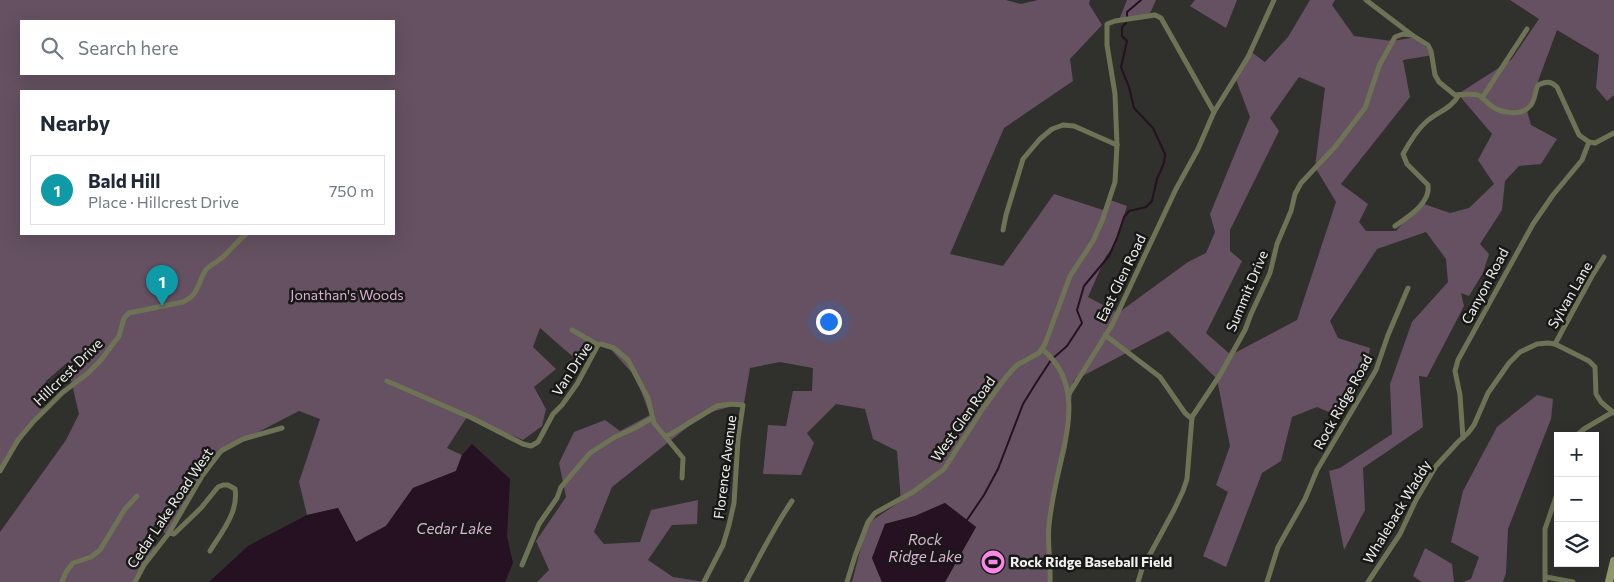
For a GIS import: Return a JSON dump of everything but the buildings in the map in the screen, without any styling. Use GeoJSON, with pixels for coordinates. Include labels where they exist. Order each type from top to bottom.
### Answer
{"type":"FeatureCollection","features":[{"type":"Feature","properties":{"kind":"street","name":"East Glen Road"},"geometry":{"type":"LineString","coordinates":[[1068,394],[1124,301],[1214,112],[1248,57],[1274,0]]}},
{"type":"Feature","properties":{"kind":"street"},"geometry":{"type":"LineString","coordinates":[[1366,0],[1428,45],[1431,51],[1435,76],[1439,82],[1455,95],[1480,95],[1488,105],[1496,109],[1524,112],[1530,106],[1538,84],[1546,81],[1553,83],[1557,87],[1579,135],[1591,143],[1595,143],[1614,133]]}},
{"type":"Feature","properties":{"kind":"street"},"geometry":{"type":"LineString","coordinates":[[1050,582],[1049,527],[1068,431],[1070,410],[1064,378],[1055,362],[1042,349],[1070,276],[1093,241],[1102,221],[1115,182],[1117,146],[1115,94],[1107,45],[1107,24],[1155,15],[1161,18],[1214,112]]}},
{"type":"Feature","properties":{"kind":"street"},"geometry":{"type":"LineString","coordinates":[[1482,98],[1527,28]]}},
{"type":"Feature","properties":{"kind":"street","name":"Summit Drive"},"geometry":{"type":"LineString","coordinates":[[1138,582],[1142,569],[1174,510],[1187,479],[1192,419],[1220,375],[1245,330],[1270,273],[1295,194],[1301,183],[1335,147],[1365,108],[1379,66],[1395,37],[1403,34],[1412,35]]}},
{"type":"Feature","properties":{"kind":"street"},"geometry":{"type":"LineString","coordinates":[[1395,226],[1414,212],[1422,203],[1428,189],[1428,185],[1408,164],[1403,154],[1425,123],[1436,114],[1448,108],[1459,95]]}},
{"type":"Feature","properties":{"kind":"street"},"geometry":{"type":"LineString","coordinates":[[1003,230],[1023,159],[1052,128],[1063,125],[1074,126],[1104,138],[1117,146]]}},
{"type":"Feature","properties":{"kind":"street","name":"Canyon Road"},"geometry":{"type":"LineString","coordinates":[[1463,438],[1460,395],[1455,371],[1458,360],[1533,224],[1553,195],[1582,160],[1591,143]]}},
{"type":"Feature","properties":{"kind":"street","name":"Hillcrest Drive"},"geometry":{"type":"LineString","coordinates":[[0,471],[18,440],[34,421],[62,393],[88,373],[100,360],[119,336],[124,318],[129,313],[190,299],[195,293],[206,269],[222,258],[245,235]]}},
{"type":"Feature","properties":{"kind":"street","name":"Sylvan Lane"},"geometry":{"type":"LineString","coordinates":[[1555,344],[1604,257]]}},
{"type":"Feature","properties":{"kind":"street","name":"Rock Ridge Road"},"geometry":{"type":"LineString","coordinates":[[1266,582],[1278,547],[1305,499],[1317,470],[1376,370],[1388,335],[1408,288]]}},
{"type":"Feature","properties":{"kind":"street"},"geometry":{"type":"LineString","coordinates":[[572,330],[598,345]]}},
{"type":"Feature","properties":{"kind":"street"},"geometry":{"type":"LineString","coordinates":[[1104,336],[1160,377],[1185,413],[1192,419]]}},
{"type":"Feature","properties":{"kind":"street","name":"Van Drive"},"geometry":{"type":"LineString","coordinates":[[387,380],[472,418],[523,444],[531,446],[536,444],[553,414],[577,384],[598,345],[601,344],[614,348],[628,360],[648,398],[654,423],[683,458],[682,478]]}},
{"type":"Feature","properties":{"kind":"street"},"geometry":{"type":"LineString","coordinates":[[1463,438],[1474,425],[1488,393],[1509,363],[1520,352],[1537,344],[1555,344],[1589,361],[1594,367],[1596,394],[1601,402],[1613,413],[1581,432]]}},
{"type":"Feature","properties":{"kind":"street","name":"West Glen Road"},"geometry":{"type":"LineString","coordinates":[[848,582],[854,556],[868,522],[875,513],[913,492],[944,469],[995,390],[1018,365],[1039,353],[1042,349]]}},
{"type":"Feature","properties":{"kind":"street","name":"Florence Avenue"},"geometry":{"type":"LineString","coordinates":[[665,436],[717,406],[731,404],[743,406],[731,518],[723,545],[704,582]]}},
{"type":"Feature","properties":{"kind":"street"},"geometry":{"type":"LineString","coordinates":[[522,565],[539,524],[557,498],[561,487],[590,453],[652,418]]}},
{"type":"Feature","properties":{"kind":"street","name":"Cedar Lake Road West"},"geometry":{"type":"LineString","coordinates":[[135,582],[144,565],[170,532],[202,476],[221,451],[243,439],[282,428]]}},
{"type":"Feature","properties":{"kind":"street","name":"Whaleback Waddy"},"geometry":{"type":"LineString","coordinates":[[1368,582],[1400,534],[1409,513],[1436,466],[1463,438]]}},
{"type":"Feature","properties":{"kind":"street"},"geometry":{"type":"LineString","coordinates":[[170,532],[174,534],[201,508],[218,487],[231,486],[235,489],[236,500],[231,516],[210,551]]}},
{"type":"Feature","properties":{"kind":"street"},"geometry":{"type":"LineString","coordinates":[[62,582],[66,572],[73,563],[91,557],[100,550],[125,509],[137,496]]}},
{"type":"Feature","properties":{"kind":"street"},"geometry":{"type":"LineString","coordinates":[[746,582],[762,550],[792,501]]}},
{"type":"Feature","properties":{"kind":"street"},"geometry":{"type":"LineString","coordinates":[[1554,503],[1546,528],[1546,580],[1573,582]]}},
{"type":"Feature","properties":{"kind":"street"},"geometry":{"type":"LineString","coordinates":[[1609,582],[1614,561]]}},
{"type":"Feature","properties":{"kind":"green space","name":"Jonathan's Woods"},"geometry":{"type":"Polygon","coordinates":[[[0,0],[1006,0],[1021,4],[1038,0],[1090,0],[1089,4],[1102,25],[1070,59],[1073,81],[1004,128],[950,254],[1003,266],[1054,194],[1106,211],[1110,200],[1127,206],[1115,245],[1106,256],[1088,297],[1118,313],[1188,262],[1206,253],[1215,232],[1210,214],[1250,117],[1235,77],[1250,51],[1265,62],[1288,37],[1310,0],[1335,0],[1332,5],[1354,36],[1392,41],[1417,37],[1433,55],[1403,60],[1410,97],[1341,184],[1368,204],[1359,222],[1366,231],[1396,231],[1421,203],[1450,213],[1469,208],[1494,184],[1478,160],[1492,134],[1458,94],[1511,60],[1539,19],[1510,0],[1614,0],[1614,95],[1607,101],[1596,88],[1599,55],[1557,30],[1527,111],[1531,125],[1557,139],[1541,164],[1519,166],[1505,181],[1502,210],[1480,244],[1489,254],[1483,273],[1469,296],[1461,293],[1464,306],[1427,377],[1419,376],[1423,427],[1363,468],[1365,510],[1344,550],[1329,471],[1340,468],[1392,434],[1390,384],[1412,322],[1448,282],[1446,259],[1426,232],[1377,249],[1330,321],[1338,338],[1370,348],[1365,378],[1338,416],[1317,407],[1292,417],[1281,461],[1262,473],[1226,567],[1203,556],[1228,492],[1216,485],[1230,446],[1217,379],[1168,331],[1073,381],[1067,447],[1050,517],[1050,582],[945,582],[976,527],[945,503],[915,516],[885,524],[872,558],[882,582],[852,582],[867,524],[901,501],[897,451],[873,439],[865,409],[836,404],[807,433],[814,443],[801,475],[763,474],[768,425],[786,426],[793,391],[812,391],[813,368],[780,362],[750,368],[744,403],[704,414],[612,487],[594,532],[604,544],[640,542],[651,510],[698,500],[697,524],[672,525],[648,560],[673,577],[704,582],[537,582],[549,570],[536,541],[566,497],[559,463],[574,432],[605,420],[620,431],[650,415],[632,373],[605,343],[601,342],[572,356],[540,328],[533,347],[556,369],[534,387],[546,409],[542,426],[523,440],[467,417],[447,448],[462,455],[456,471],[413,488],[386,526],[362,540],[356,542],[338,508],[307,515],[299,482],[320,419],[299,411],[235,444],[216,458],[166,535],[157,523],[147,532],[155,548],[134,582],[0,582],[0,532],[66,440],[79,414],[67,363],[46,381],[42,411],[0,470],[0,0]],[[1299,77],[1270,118],[1279,131],[1230,230],[1230,251],[1242,261],[1206,333],[1231,355],[1297,320],[1336,202],[1315,167],[1325,88],[1299,77]]]}},
{"type":"Feature","properties":{"kind":"green space"},"geometry":{"type":"Polygon","coordinates":[[[1127,0],[1156,0],[1148,18],[1119,20],[1127,0]]]}},
{"type":"Feature","properties":{"kind":"green space"},"geometry":{"type":"Polygon","coordinates":[[[1195,0],[1237,0],[1226,28],[1190,6],[1195,0]]]}},
{"type":"Feature","properties":{"kind":"green space"},"geometry":{"type":"Polygon","coordinates":[[[1537,395],[1553,399],[1551,419],[1508,529],[1506,573],[1503,582],[1463,582],[1471,579],[1479,557],[1451,542],[1463,491],[1497,427],[1537,395]]]}},
{"type":"Feature","properties":{"kind":"green space"},"geometry":{"type":"Polygon","coordinates":[[[1425,548],[1452,564],[1454,582],[1422,582],[1413,576],[1425,548]]]}},
{"type":"Feature","properties":{"kind":"water","name":"Cedar Lake"},"geometry":{"type":"Polygon","coordinates":[[[472,444],[510,479],[507,536],[513,563],[505,582],[209,582],[248,546],[307,515],[338,508],[356,542],[386,526],[413,488],[456,471],[462,455],[472,444]]]}},
{"type":"Feature","properties":{"kind":"water","name":"Rock Ridge Lake"},"geometry":{"type":"Polygon","coordinates":[[[945,503],[976,527],[945,582],[882,582],[872,558],[885,524],[915,516],[945,503]]]}},
{"type":"Feature","properties":{"kind":"waterway"},"geometry":{"type":"LineString","coordinates":[[1127,16],[1127,12],[1141,0]]}},
{"type":"Feature","properties":{"kind":"waterway"},"geometry":{"type":"LineString","coordinates":[[967,520],[984,495],[998,469],[1023,404],[1051,360],[1067,346],[1082,323],[1077,310],[1084,286],[1109,256],[1124,217],[1129,211],[1146,207],[1152,201],[1165,154],[1153,128],[1134,108],[1129,87],[1121,67],[1127,41],[1122,36],[1122,27],[1126,23]]}},
{"type":"Feature","properties":{"kind":"place","name":"Bald Hill"},"geometry":{"type":"Point","coordinates":[162,306]}},
{"type":"Feature","properties":{"kind":"place","name":"Rock Ridge Baseball Field"},"geometry":{"type":"Point","coordinates":[993,562]}}]}
